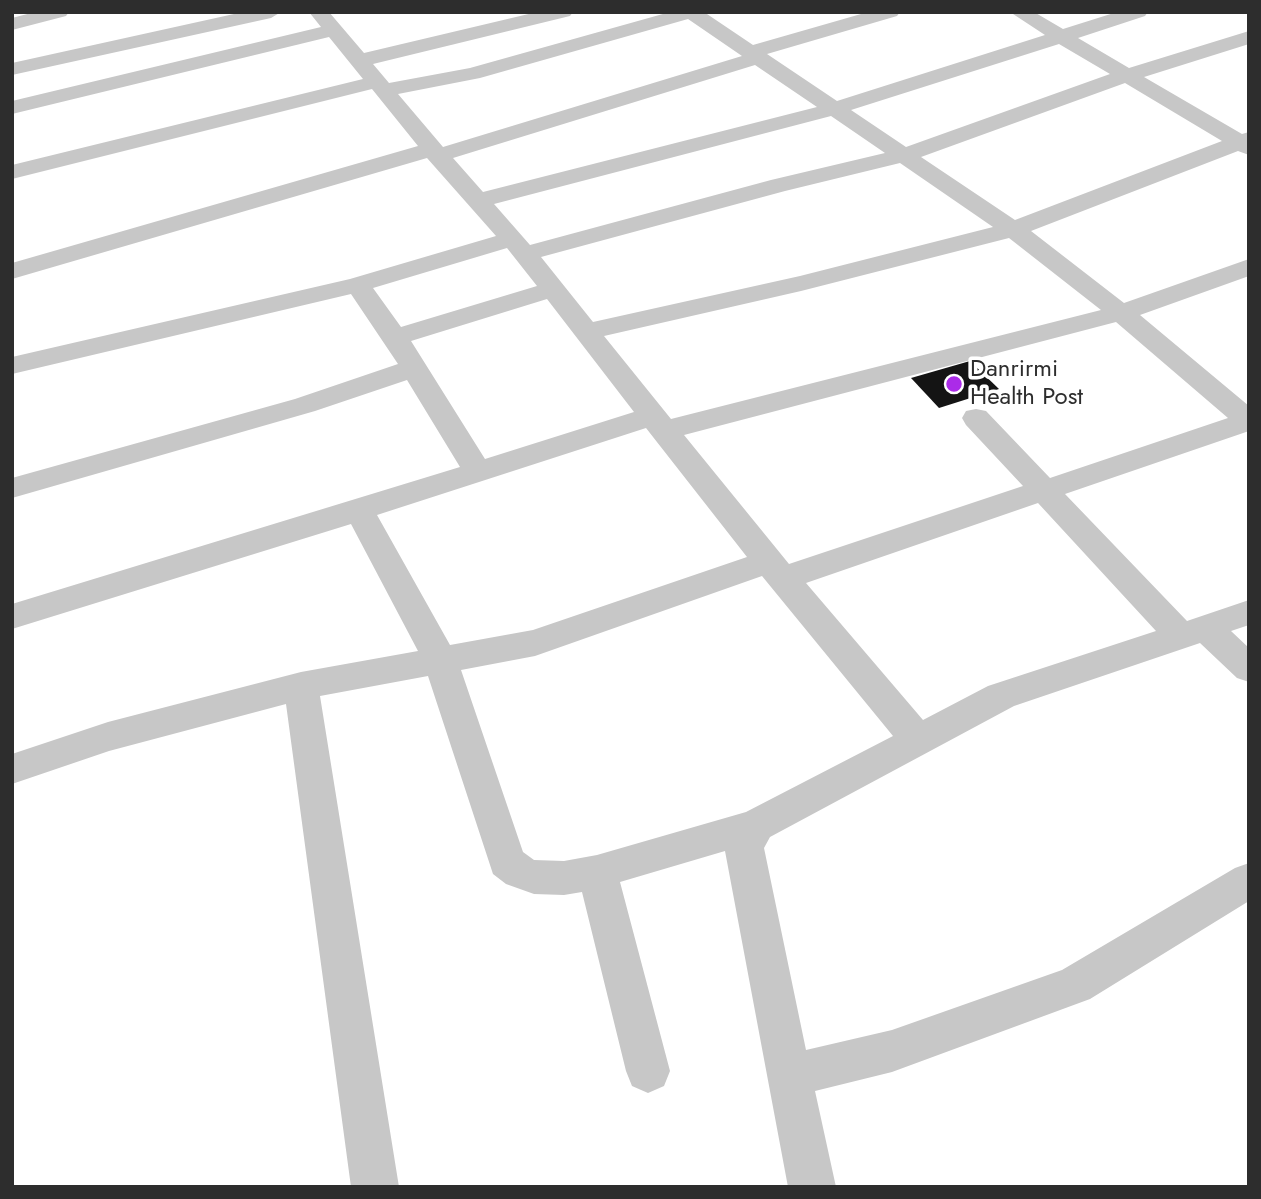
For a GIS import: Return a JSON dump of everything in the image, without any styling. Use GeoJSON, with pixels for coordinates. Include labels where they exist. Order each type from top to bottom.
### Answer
{"type":"FeatureCollection","features":[{"type":"Feature","properties":{"kind":"street"},"geometry":{"type":"LineString","coordinates":[[12,24],[59,12]]}},
{"type":"Feature","properties":{"kind":"street"},"geometry":{"type":"LineString","coordinates":[[12,69],[271,12]]}},
{"type":"Feature","properties":{"kind":"street"},"geometry":{"type":"LineString","coordinates":[[358,61],[563,12]]}},
{"type":"Feature","properties":{"kind":"street"},"geometry":{"type":"LineString","coordinates":[[12,172],[379,86],[473,74],[691,12],[1013,229],[1121,313],[1249,421]]}},
{"type":"Feature","properties":{"kind":"street"},"geometry":{"type":"LineString","coordinates":[[12,271],[435,153],[890,12]]}},
{"type":"Feature","properties":{"kind":"street"},"geometry":{"type":"LineString","coordinates":[[1020,12],[1246,143]]}},
{"type":"Feature","properties":{"kind":"street"},"geometry":{"type":"LineString","coordinates":[[478,201],[834,110],[1065,38],[1138,12]]}},
{"type":"Feature","properties":{"kind":"street"},"geometry":{"type":"LineString","coordinates":[[12,108],[326,21],[435,153],[554,289],[657,424],[917,739]]}},
{"type":"Feature","properties":{"kind":"street"},"geometry":{"type":"LineString","coordinates":[[12,366],[901,156],[1126,75],[1249,37]]}},
{"type":"Feature","properties":{"kind":"street"},"geometry":{"type":"LineString","coordinates":[[588,331],[801,283],[1013,229],[1246,143]]}},
{"type":"Feature","properties":{"kind":"street"},"geometry":{"type":"LineString","coordinates":[[12,617],[478,472],[657,424],[1121,313],[1249,267]]}},
{"type":"Feature","properties":{"kind":"street"},"geometry":{"type":"LineString","coordinates":[[357,285],[395,337],[478,472]]}},
{"type":"Feature","properties":{"kind":"street"},"geometry":{"type":"LineString","coordinates":[[395,337],[554,289]]}},
{"type":"Feature","properties":{"kind":"street"},"geometry":{"type":"LineString","coordinates":[[12,488],[305,405],[415,368]]}},
{"type":"Feature","properties":{"kind":"street"},"geometry":{"type":"LineString","coordinates":[[976,418],[1044,489],[1194,632],[1249,669]]}},
{"type":"Feature","properties":{"kind":"street"},"geometry":{"type":"LineString","coordinates":[[12,769],[108,737],[301,686],[535,643],[1044,489],[1249,421]]}},
{"type":"Feature","properties":{"kind":"street"},"geometry":{"type":"LineString","coordinates":[[359,510],[441,661],[507,862],[534,877],[564,878],[597,872],[756,825],[1001,696],[1249,612]]}},
{"type":"Feature","properties":{"kind":"street"},"geometry":{"type":"LineString","coordinates":[[301,686],[375,1187]]}},
{"type":"Feature","properties":{"kind":"street"},"geometry":{"type":"LineString","coordinates":[[756,825],[744,848],[812,1187]]}},
{"type":"Feature","properties":{"kind":"street"},"geometry":{"type":"LineString","coordinates":[[597,872],[648,1070]]}},
{"type":"Feature","properties":{"kind":"street"},"geometry":{"type":"LineString","coordinates":[[789,1076],[903,1048],[1075,985],[1249,880]]}},
{"type":"Feature","properties":{"kind":"building","name":"Danrirmi Health Post"},"geometry":{"type":"Polygon","coordinates":[[[970,361],[999,389],[939,408],[911,378],[970,361]]]}},
{"type":"Feature","properties":{"kind":"place","name":"Danrirmi Health Post"},"geometry":{"type":"Point","coordinates":[954,384]}}]}
